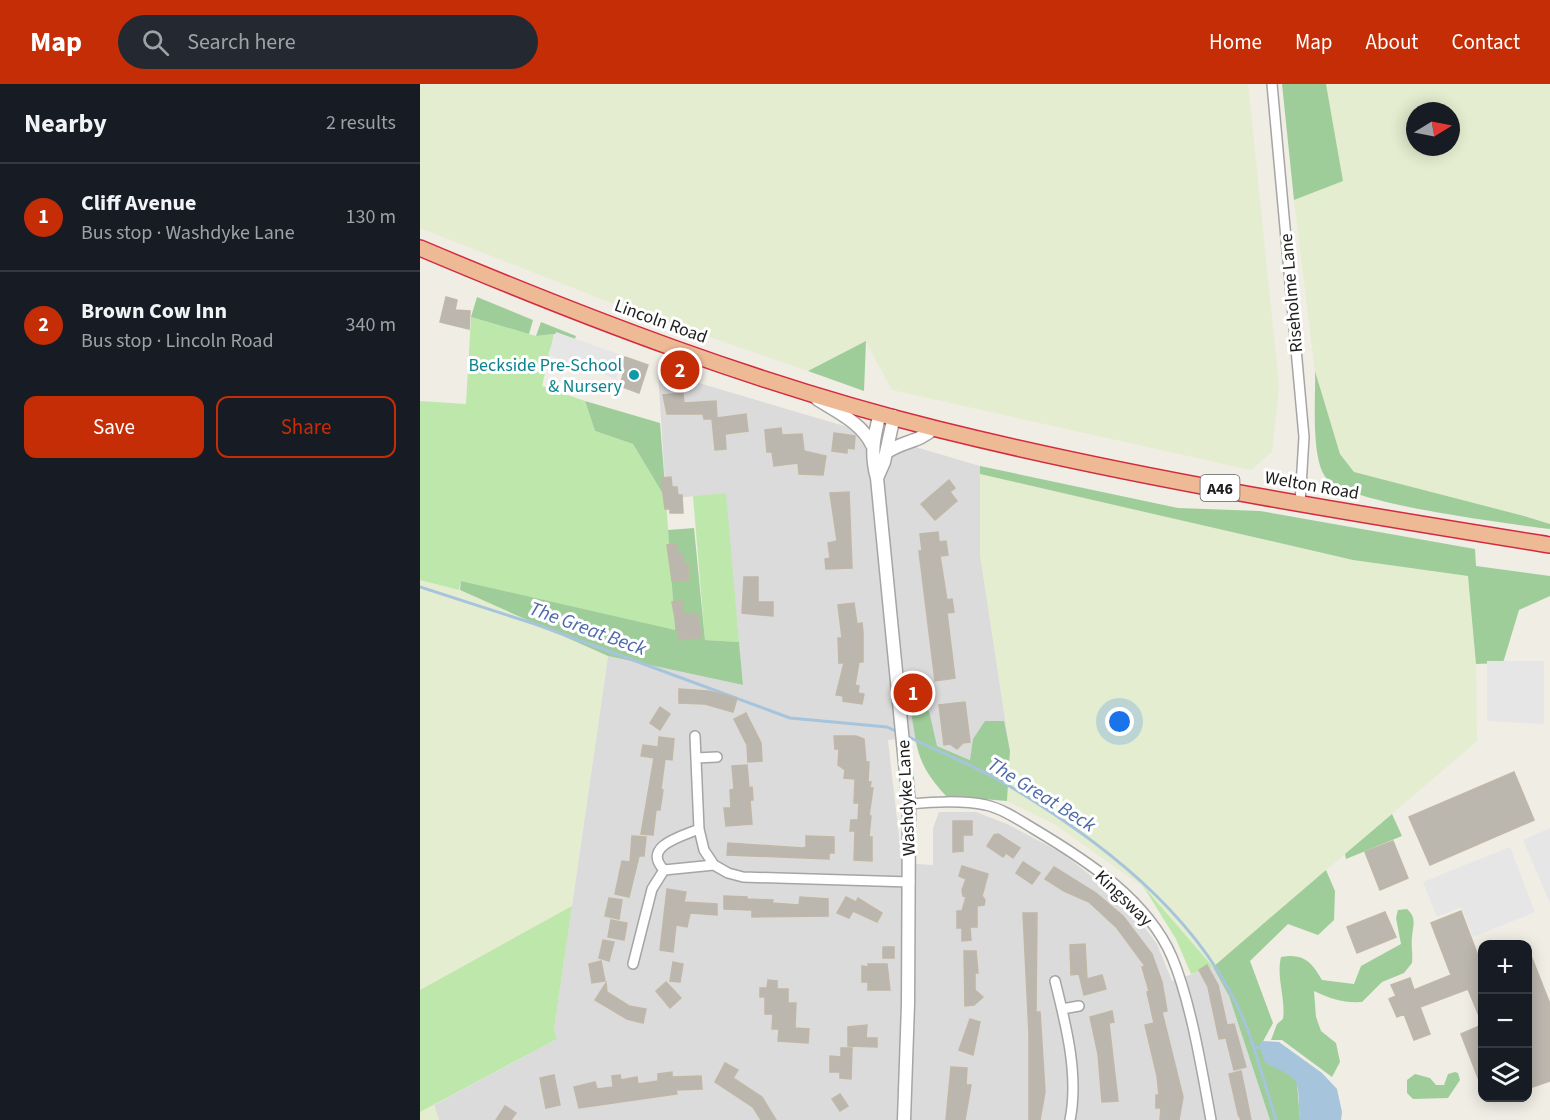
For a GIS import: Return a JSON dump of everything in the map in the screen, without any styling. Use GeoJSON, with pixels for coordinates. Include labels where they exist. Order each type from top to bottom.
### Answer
{"type":"FeatureCollection","features":[{"type":"Feature","properties":{"kind":"highway","name":"Lincoln Road"},"geometry":{"type":"LineString","coordinates":[[420,248],[655,341],[800,389],[887,414]]}},
{"type":"Feature","properties":{"kind":"highway","name":"Welton Road"},"geometry":{"type":"LineString","coordinates":[[887,414],[934,428],[1067,459],[1300,503],[1550,545]]}},
{"type":"Feature","properties":{"kind":"street","name":"Riseholme Lane"},"geometry":{"type":"LineString","coordinates":[[1272,84],[1304,437],[1300,503]]}},
{"type":"Feature","properties":{"kind":"street"},"geometry":{"type":"LineString","coordinates":[[800,389],[855,423],[869,437],[872,445]]}},
{"type":"Feature","properties":{"kind":"street","name":"Washdyke Lane"},"geometry":{"type":"LineString","coordinates":[[887,414],[872,445],[909,804],[910,882],[904,1120]]}},
{"type":"Feature","properties":{"kind":"street","name":"Washdyke Lane"},"geometry":{"type":"LineString","coordinates":[[876,478],[887,452],[887,414]]}},
{"type":"Feature","properties":{"kind":"street"},"geometry":{"type":"LineString","coordinates":[[887,452],[903,443],[922,440],[934,428]]}},
{"type":"Feature","properties":{"kind":"street"},"geometry":{"type":"LineString","coordinates":[[695,736],[699,830],[704,850],[714,865],[728,873],[743,877],[910,882]]}},
{"type":"Feature","properties":{"kind":"street"},"geometry":{"type":"LineString","coordinates":[[696,758],[717,757]]}},
{"type":"Feature","properties":{"kind":"street","name":"Kingsway"},"geometry":{"type":"LineString","coordinates":[[909,804],[943,801],[987,805],[1012,816],[1090,866],[1130,899],[1153,924],[1172,956],[1181,983],[1211,1120]]}},
{"type":"Feature","properties":{"kind":"street"},"geometry":{"type":"LineString","coordinates":[[664,870],[657,855],[659,848],[664,843],[699,830]]}},
{"type":"Feature","properties":{"kind":"street"},"geometry":{"type":"LineString","coordinates":[[664,870],[714,865]]}},
{"type":"Feature","properties":{"kind":"street"},"geometry":{"type":"LineString","coordinates":[[633,964],[652,890],[664,870]]}},
{"type":"Feature","properties":{"kind":"street"},"geometry":{"type":"LineString","coordinates":[[1055,981],[1062,1009],[1073,1085],[1070,1120]]}},
{"type":"Feature","properties":{"kind":"street"},"geometry":{"type":"LineString","coordinates":[[1062,1009],[1079,1006]]}},
{"type":"Feature","properties":{"kind":"shaded area"},"geometry":{"type":"Polygon","coordinates":[[[556,332],[624,356],[616,379],[548,355],[556,332]]]}},
{"type":"Feature","properties":{"kind":"shaded area"},"geometry":{"type":"Polygon","coordinates":[[[658,371],[980,466],[980,554],[1010,751],[1003,721],[973,739],[971,760],[937,746],[911,712],[919,755],[914,737],[888,740],[902,863],[933,865],[933,828],[939,812],[976,812],[1007,824],[1062,853],[1127,904],[1157,944],[1172,981],[1213,967],[1229,996],[1270,1120],[439,1120],[434,1105],[557,1039],[554,1029],[608,656],[743,685],[725,493],[666,499],[658,371]]]}},
{"type":"Feature","properties":{"kind":"shaded area"},"geometry":{"type":"Polygon","coordinates":[[[1487,661],[1544,661],[1544,724],[1487,721],[1487,661]]]}},
{"type":"Feature","properties":{"kind":"shaded area"},"geometry":{"type":"Polygon","coordinates":[[[1550,828],[1550,901],[1549,901],[1523,840],[1550,828]]]}},
{"type":"Feature","properties":{"kind":"shaded area"},"geometry":{"type":"Polygon","coordinates":[[[1510,847],[1535,912],[1473,937],[1461,907],[1437,917],[1423,882],[1510,847]]]}},
{"type":"Feature","properties":{"kind":"green space"},"geometry":{"type":"Polygon","coordinates":[[[420,84],[1248,84],[1279,386],[1272,452],[1251,470],[892,390],[866,342],[808,371],[619,306],[420,228],[420,84]]]}},
{"type":"Feature","properties":{"kind":"green space"},"geometry":{"type":"Polygon","coordinates":[[[1282,84],[1326,84],[1343,181],[1294,200],[1282,84]]]}},
{"type":"Feature","properties":{"kind":"green space"},"geometry":{"type":"Polygon","coordinates":[[[1326,84],[1550,84],[1550,524],[1354,472],[1340,454],[1315,371],[1294,200],[1343,181],[1326,84]]]}},
{"type":"Feature","properties":{"kind":"green space"},"geometry":{"type":"Polygon","coordinates":[[[477,297],[533,320],[529,334],[471,317],[477,297]]]}},
{"type":"Feature","properties":{"kind":"green space"},"geometry":{"type":"Polygon","coordinates":[[[471,317],[536,336],[554,334],[542,386],[585,401],[595,431],[633,444],[666,499],[675,631],[461,581],[459,590],[420,580],[420,401],[466,404],[471,317]]]}},
{"type":"Feature","properties":{"kind":"green space"},"geometry":{"type":"Polygon","coordinates":[[[541,322],[576,336],[574,341],[554,334],[536,336],[541,322]]]}},
{"type":"Feature","properties":{"kind":"green space"},"geometry":{"type":"Polygon","coordinates":[[[866,341],[864,391],[808,371],[866,341]]]}},
{"type":"Feature","properties":{"kind":"green space"},"geometry":{"type":"Polygon","coordinates":[[[1315,371],[1340,454],[1354,472],[1524,516],[1550,524],[1550,529],[1468,518],[1397,504],[1366,497],[1342,488],[1327,479],[1318,458],[1316,443],[1315,371]]]}},
{"type":"Feature","properties":{"kind":"green space"},"geometry":{"type":"Polygon","coordinates":[[[585,401],[660,423],[666,499],[633,444],[595,431],[585,401]]]}},
{"type":"Feature","properties":{"kind":"green space"},"geometry":{"type":"Polygon","coordinates":[[[980,466],[1178,508],[1260,511],[1475,549],[1476,566],[1550,576],[1550,596],[1519,610],[1503,663],[1476,664],[1468,576],[1353,560],[980,474],[980,466]]]}},
{"type":"Feature","properties":{"kind":"green space"},"geometry":{"type":"Polygon","coordinates":[[[980,474],[1353,560],[1469,576],[1476,664],[1477,741],[1213,967],[1142,886],[1054,824],[1007,801],[1010,751],[980,554],[980,474]]]}},
{"type":"Feature","properties":{"kind":"green space"},"geometry":{"type":"Polygon","coordinates":[[[726,493],[739,642],[705,640],[693,496],[726,493]]]}},
{"type":"Feature","properties":{"kind":"green space"},"geometry":{"type":"Polygon","coordinates":[[[694,528],[705,640],[739,642],[743,685],[608,656],[460,590],[461,581],[675,630],[668,530],[694,528]]]}},
{"type":"Feature","properties":{"kind":"green space"},"geometry":{"type":"Polygon","coordinates":[[[420,580],[460,590],[608,656],[572,906],[420,990],[420,580]]]}},
{"type":"Feature","properties":{"kind":"green space"},"geometry":{"type":"Polygon","coordinates":[[[929,711],[937,746],[970,760],[973,739],[985,721],[1004,721],[1010,751],[1007,801],[946,796],[936,785],[920,757],[911,712],[929,711]]]}},
{"type":"Feature","properties":{"kind":"green space"},"geometry":{"type":"Polygon","coordinates":[[[1392,814],[1402,836],[1346,859],[1345,854],[1392,814]]]}},
{"type":"Feature","properties":{"kind":"green space"},"geometry":{"type":"Polygon","coordinates":[[[1326,870],[1335,891],[1334,920],[1318,935],[1288,924],[1250,961],[1273,1023],[1260,1047],[1297,1082],[1300,1120],[1270,1120],[1229,996],[1213,967],[1326,870]]]}},
{"type":"Feature","properties":{"kind":"green space"},"geometry":{"type":"Polygon","coordinates":[[[1143,886],[1213,967],[1191,974],[1176,939],[1143,886]]]}},
{"type":"Feature","properties":{"kind":"green space"},"geometry":{"type":"Polygon","coordinates":[[[572,906],[554,1029],[557,1039],[420,1112],[420,990],[572,906]]]}},
{"type":"Feature","properties":{"kind":"green space"},"geometry":{"type":"Polygon","coordinates":[[[1407,909],[1414,922],[1412,963],[1404,973],[1382,982],[1362,1002],[1337,1000],[1314,991],[1316,1017],[1321,1031],[1336,1043],[1340,1062],[1332,1077],[1282,1040],[1271,1040],[1277,1024],[1283,1019],[1281,957],[1295,956],[1306,960],[1322,980],[1354,984],[1361,966],[1401,944],[1396,918],[1398,910],[1407,909]]]}},
{"type":"Feature","properties":{"kind":"green space"},"geometry":{"type":"Polygon","coordinates":[[[1458,1073],[1460,1080],[1448,1098],[1413,1099],[1407,1093],[1407,1080],[1415,1074],[1430,1078],[1436,1085],[1444,1085],[1448,1074],[1458,1073]]]}},
{"type":"Feature","properties":{"kind":"green space"},"geometry":{"type":"Polygon","coordinates":[[[434,1105],[439,1120],[420,1120],[420,1112],[434,1105]]]}},
{"type":"Feature","properties":{"kind":"water"},"geometry":{"type":"Polygon","coordinates":[[[1261,1041],[1279,1042],[1322,1073],[1337,1089],[1342,1112],[1341,1120],[1300,1120],[1296,1082],[1287,1074],[1265,1063],[1260,1047],[1261,1041]]]}},
{"type":"Feature","properties":{"kind":"building"},"geometry":{"type":"Polygon","coordinates":[[[446,297],[457,300],[455,310],[470,311],[469,329],[440,322],[446,297]]]}},
{"type":"Feature","properties":{"kind":"building","name":"Beckside Pre-School & Nursery"},"geometry":{"type":"Polygon","coordinates":[[[625,357],[648,365],[639,393],[620,386],[624,371],[620,370],[625,357]]]}},
{"type":"Feature","properties":{"kind":"building"},"geometry":{"type":"Polygon","coordinates":[[[683,393],[684,403],[716,401],[717,418],[746,414],[748,431],[725,434],[726,449],[715,450],[712,419],[704,419],[703,414],[667,414],[663,395],[683,393]]]}},
{"type":"Feature","properties":{"kind":"building"},"geometry":{"type":"Polygon","coordinates":[[[781,428],[782,435],[802,434],[804,451],[826,456],[823,475],[799,474],[798,463],[774,466],[772,452],[767,452],[765,430],[781,428]]]}},
{"type":"Feature","properties":{"kind":"building"},"geometry":{"type":"Polygon","coordinates":[[[834,433],[855,436],[854,449],[847,448],[847,453],[832,451],[834,433]]]}},
{"type":"Feature","properties":{"kind":"building"},"geometry":{"type":"Polygon","coordinates":[[[671,477],[672,487],[677,487],[678,495],[682,495],[683,513],[670,513],[670,509],[665,509],[661,478],[671,477]]]}},
{"type":"Feature","properties":{"kind":"building"},"geometry":{"type":"Polygon","coordinates":[[[949,480],[955,488],[950,492],[957,501],[935,520],[921,504],[949,480]]]}},
{"type":"Feature","properties":{"kind":"building"},"geometry":{"type":"Polygon","coordinates":[[[849,492],[852,568],[826,569],[825,559],[830,558],[828,543],[837,541],[830,493],[849,492]]]}},
{"type":"Feature","properties":{"kind":"building"},"geometry":{"type":"Polygon","coordinates":[[[938,532],[939,542],[946,541],[948,555],[940,556],[947,600],[952,599],[954,612],[947,613],[955,678],[935,681],[919,551],[922,551],[920,534],[938,532]]]}},
{"type":"Feature","properties":{"kind":"building"},"geometry":{"type":"Polygon","coordinates":[[[677,544],[678,554],[683,554],[684,565],[688,564],[689,580],[672,581],[667,545],[677,544]]]}},
{"type":"Feature","properties":{"kind":"building"},"geometry":{"type":"Polygon","coordinates":[[[744,577],[758,577],[758,602],[773,602],[773,616],[742,613],[744,577]]]}},
{"type":"Feature","properties":{"kind":"building"},"geometry":{"type":"Polygon","coordinates":[[[682,601],[684,614],[697,613],[702,637],[679,640],[672,602],[682,601]]]}},
{"type":"Feature","properties":{"kind":"building"},"geometry":{"type":"Polygon","coordinates":[[[854,603],[857,624],[862,623],[863,632],[863,662],[859,662],[855,685],[859,686],[858,693],[864,694],[862,704],[843,701],[843,696],[836,695],[844,663],[839,663],[838,638],[842,638],[838,605],[854,603]]]}},
{"type":"Feature","properties":{"kind":"building"},"geometry":{"type":"Polygon","coordinates":[[[679,689],[708,691],[737,698],[733,712],[705,704],[679,703],[679,689]]]}},
{"type":"Feature","properties":{"kind":"building"},"geometry":{"type":"Polygon","coordinates":[[[965,702],[970,742],[963,743],[957,749],[950,744],[944,745],[939,705],[965,702]]]}},
{"type":"Feature","properties":{"kind":"building"},"geometry":{"type":"Polygon","coordinates":[[[660,707],[670,714],[660,730],[650,723],[660,707]]]}},
{"type":"Feature","properties":{"kind":"building"},"geometry":{"type":"Polygon","coordinates":[[[746,713],[761,743],[762,761],[748,762],[747,745],[734,719],[746,713]]]}},
{"type":"Feature","properties":{"kind":"building"},"geometry":{"type":"Polygon","coordinates":[[[834,736],[856,736],[864,739],[866,762],[869,762],[868,782],[871,782],[870,788],[873,788],[869,816],[871,816],[869,837],[872,837],[872,861],[854,860],[855,831],[850,831],[851,820],[858,820],[859,803],[854,803],[855,779],[844,778],[845,770],[838,765],[839,749],[835,749],[834,736]]]}},
{"type":"Feature","properties":{"kind":"building"},"geometry":{"type":"Polygon","coordinates":[[[659,737],[674,739],[672,760],[665,759],[660,810],[656,810],[653,835],[641,834],[654,758],[641,756],[643,745],[658,747],[659,737]]]}},
{"type":"Feature","properties":{"kind":"building"},"geometry":{"type":"Polygon","coordinates":[[[747,765],[749,788],[752,787],[753,800],[750,800],[752,824],[726,826],[724,808],[731,808],[730,790],[734,789],[732,766],[747,765]]]}},
{"type":"Feature","properties":{"kind":"building"},"geometry":{"type":"Polygon","coordinates":[[[1514,772],[1534,820],[1430,865],[1409,817],[1514,772]]]}},
{"type":"Feature","properties":{"kind":"building"},"geometry":{"type":"Polygon","coordinates":[[[953,821],[972,821],[972,835],[963,835],[963,851],[953,852],[953,821]]]}},
{"type":"Feature","properties":{"kind":"building"},"geometry":{"type":"Polygon","coordinates":[[[998,834],[1020,848],[1013,858],[1006,853],[1003,857],[987,846],[994,835],[998,834]]]}},
{"type":"Feature","properties":{"kind":"building"},"geometry":{"type":"Polygon","coordinates":[[[632,836],[646,837],[644,856],[639,856],[629,897],[615,894],[622,861],[630,862],[632,836]]]}},
{"type":"Feature","properties":{"kind":"building"},"geometry":{"type":"Polygon","coordinates":[[[806,836],[834,837],[834,853],[829,853],[829,859],[727,855],[728,843],[803,848],[806,847],[806,836]]]}},
{"type":"Feature","properties":{"kind":"building"},"geometry":{"type":"Polygon","coordinates":[[[1393,841],[1408,878],[1380,890],[1365,852],[1393,841]]]}},
{"type":"Feature","properties":{"kind":"building"},"geometry":{"type":"Polygon","coordinates":[[[1023,862],[1040,873],[1032,884],[1016,873],[1023,862]]]}},
{"type":"Feature","properties":{"kind":"building"},"geometry":{"type":"Polygon","coordinates":[[[962,866],[988,874],[982,896],[985,900],[984,905],[977,906],[977,927],[970,927],[971,940],[962,941],[962,928],[957,928],[957,911],[962,911],[966,897],[963,896],[962,890],[966,879],[959,876],[962,866]]]}},
{"type":"Feature","properties":{"kind":"building"},"geometry":{"type":"Polygon","coordinates":[[[1054,867],[1096,893],[1123,916],[1152,954],[1162,982],[1167,1011],[1162,1012],[1183,1097],[1179,1120],[1160,1120],[1161,1108],[1156,1108],[1156,1095],[1159,1095],[1157,1076],[1145,1025],[1154,1023],[1147,992],[1149,991],[1142,967],[1145,966],[1117,928],[1089,902],[1064,891],[1045,879],[1054,867]]]}},
{"type":"Feature","properties":{"kind":"building"},"geometry":{"type":"Polygon","coordinates":[[[667,889],[686,892],[684,902],[717,904],[717,915],[690,913],[687,927],[676,925],[673,952],[660,950],[667,889]]]}},
{"type":"Feature","properties":{"kind":"building"},"geometry":{"type":"Polygon","coordinates":[[[724,896],[773,900],[772,903],[799,905],[800,897],[828,899],[828,916],[752,917],[752,910],[724,909],[724,896]]]}},
{"type":"Feature","properties":{"kind":"building"},"geometry":{"type":"Polygon","coordinates":[[[846,897],[856,902],[858,898],[882,913],[877,922],[853,911],[849,918],[837,913],[846,897]]]}},
{"type":"Feature","properties":{"kind":"building"},"geometry":{"type":"Polygon","coordinates":[[[609,898],[622,900],[619,919],[605,916],[609,898]]]}},
{"type":"Feature","properties":{"kind":"building"},"geometry":{"type":"Polygon","coordinates":[[[1461,911],[1478,956],[1478,1013],[1468,989],[1420,1007],[1430,1034],[1414,1040],[1404,1014],[1397,1017],[1389,999],[1396,996],[1391,985],[1410,978],[1414,990],[1451,975],[1431,923],[1461,911]]]}},
{"type":"Feature","properties":{"kind":"building"},"geometry":{"type":"Polygon","coordinates":[[[1385,912],[1396,937],[1357,953],[1347,927],[1385,912]]]}},
{"type":"Feature","properties":{"kind":"building"},"geometry":{"type":"Polygon","coordinates":[[[1023,913],[1037,913],[1036,1012],[1040,1012],[1045,1092],[1040,1120],[1029,1120],[1029,1034],[1023,913]]]}},
{"type":"Feature","properties":{"kind":"building"},"geometry":{"type":"Polygon","coordinates":[[[611,920],[627,923],[624,940],[608,937],[611,920]]]}},
{"type":"Feature","properties":{"kind":"building"},"geometry":{"type":"Polygon","coordinates":[[[603,940],[614,942],[609,961],[599,958],[603,940]]]}},
{"type":"Feature","properties":{"kind":"building"},"geometry":{"type":"Polygon","coordinates":[[[1085,944],[1087,979],[1102,975],[1106,989],[1084,995],[1079,974],[1071,975],[1070,945],[1085,944]]]}},
{"type":"Feature","properties":{"kind":"building"},"geometry":{"type":"Polygon","coordinates":[[[883,947],[894,947],[894,958],[883,958],[883,947]]]}},
{"type":"Feature","properties":{"kind":"building"},"geometry":{"type":"Polygon","coordinates":[[[964,951],[976,951],[978,973],[975,973],[975,990],[983,997],[974,1005],[965,1006],[964,951]]]}},
{"type":"Feature","properties":{"kind":"building"},"geometry":{"type":"Polygon","coordinates":[[[1532,958],[1550,1004],[1550,1081],[1532,1087],[1532,958]]]}},
{"type":"Feature","properties":{"kind":"building"},"geometry":{"type":"Polygon","coordinates":[[[601,961],[605,981],[592,983],[589,964],[601,961]]]}},
{"type":"Feature","properties":{"kind":"building"},"geometry":{"type":"Polygon","coordinates":[[[673,962],[683,964],[680,982],[670,981],[673,962]]]}},
{"type":"Feature","properties":{"kind":"building"},"geometry":{"type":"Polygon","coordinates":[[[868,964],[887,964],[890,990],[868,990],[868,982],[862,982],[862,966],[868,967],[868,964]]]}},
{"type":"Feature","properties":{"kind":"building"},"geometry":{"type":"Polygon","coordinates":[[[1207,965],[1218,985],[1227,1025],[1234,1024],[1246,1067],[1234,1070],[1226,1038],[1219,1039],[1208,987],[1199,970],[1207,965]]]}},
{"type":"Feature","properties":{"kind":"building"},"geometry":{"type":"Polygon","coordinates":[[[768,980],[777,981],[777,989],[788,989],[788,1003],[796,1003],[795,1028],[809,1029],[808,1043],[778,1041],[779,1029],[772,1029],[773,1014],[765,1014],[765,997],[760,997],[760,988],[767,988],[768,980]]]}},
{"type":"Feature","properties":{"kind":"building"},"geometry":{"type":"Polygon","coordinates":[[[666,982],[681,998],[670,1008],[656,991],[666,982]]]}},
{"type":"Feature","properties":{"kind":"building"},"geometry":{"type":"Polygon","coordinates":[[[606,983],[607,992],[629,1006],[646,1009],[643,1023],[627,1019],[595,1000],[606,983]]]}},
{"type":"Feature","properties":{"kind":"building"},"geometry":{"type":"Polygon","coordinates":[[[1112,1011],[1114,1022],[1109,1023],[1118,1101],[1102,1102],[1098,1054],[1090,1017],[1112,1011]]]}},
{"type":"Feature","properties":{"kind":"building"},"geometry":{"type":"Polygon","coordinates":[[[970,1019],[980,1022],[973,1055],[959,1050],[970,1019]]]}},
{"type":"Feature","properties":{"kind":"building"},"geometry":{"type":"Polygon","coordinates":[[[867,1025],[866,1038],[877,1038],[877,1047],[848,1046],[848,1027],[867,1025]]]}},
{"type":"Feature","properties":{"kind":"building"},"geometry":{"type":"Polygon","coordinates":[[[1478,1027],[1478,1078],[1461,1034],[1478,1027]]]}},
{"type":"Feature","properties":{"kind":"building"},"geometry":{"type":"Polygon","coordinates":[[[841,1048],[852,1048],[851,1079],[840,1078],[840,1072],[830,1072],[830,1056],[841,1057],[841,1048]]]}},
{"type":"Feature","properties":{"kind":"building"},"geometry":{"type":"Polygon","coordinates":[[[725,1063],[738,1070],[733,1078],[762,1097],[776,1120],[761,1120],[753,1107],[715,1082],[725,1063]]]}},
{"type":"Feature","properties":{"kind":"building"},"geometry":{"type":"Polygon","coordinates":[[[951,1067],[967,1068],[966,1085],[971,1085],[965,1120],[946,1120],[951,1067]]]}},
{"type":"Feature","properties":{"kind":"building"},"geometry":{"type":"Polygon","coordinates":[[[1241,1071],[1251,1120],[1241,1120],[1238,1114],[1229,1074],[1241,1071]]]}},
{"type":"Feature","properties":{"kind":"building"},"geometry":{"type":"Polygon","coordinates":[[[672,1072],[672,1077],[701,1076],[702,1089],[676,1090],[677,1094],[579,1108],[574,1087],[595,1082],[597,1089],[613,1087],[612,1076],[620,1075],[621,1080],[637,1077],[638,1084],[658,1081],[658,1074],[672,1072]]]}},
{"type":"Feature","properties":{"kind":"building"},"geometry":{"type":"Polygon","coordinates":[[[554,1075],[560,1105],[546,1108],[540,1078],[554,1075]]]}},
{"type":"Feature","properties":{"kind":"building"},"geometry":{"type":"Polygon","coordinates":[[[840,1094],[848,1106],[840,1111],[832,1099],[840,1094]]]}},
{"type":"Feature","properties":{"kind":"building"},"geometry":{"type":"Polygon","coordinates":[[[505,1106],[516,1113],[511,1120],[496,1120],[505,1106]]]}},
{"type":"Feature","properties":{"kind":"waterway","name":"The Great Beck"},"geometry":{"type":"LineString","coordinates":[[420,587],[535,624],[790,718],[887,727],[898,732]]}},
{"type":"Feature","properties":{"kind":"waterway","name":"The Great Beck"},"geometry":{"type":"LineString","coordinates":[[907,736],[1006,784],[1083,834],[1120,863],[1155,894],[1186,928],[1214,965],[1237,1005],[1254,1048],[1260,1047]]}},
{"type":"Feature","properties":{"kind":"waterway","name":"The Great Beck"},"geometry":{"type":"LineString","coordinates":[[1254,1048],[1276,1120]]}},
{"type":"Feature","properties":{"kind":"place","name":"Brown Cow Inn"},"geometry":{"type":"Point","coordinates":[680,370]}},
{"type":"Feature","properties":{"kind":"place","name":"Beckside Pre-School & Nursery"},"geometry":{"type":"Point","coordinates":[634,375]}},
{"type":"Feature","properties":{"kind":"place","name":"Cliff Avenue"},"geometry":{"type":"Point","coordinates":[913,693]}}]}
